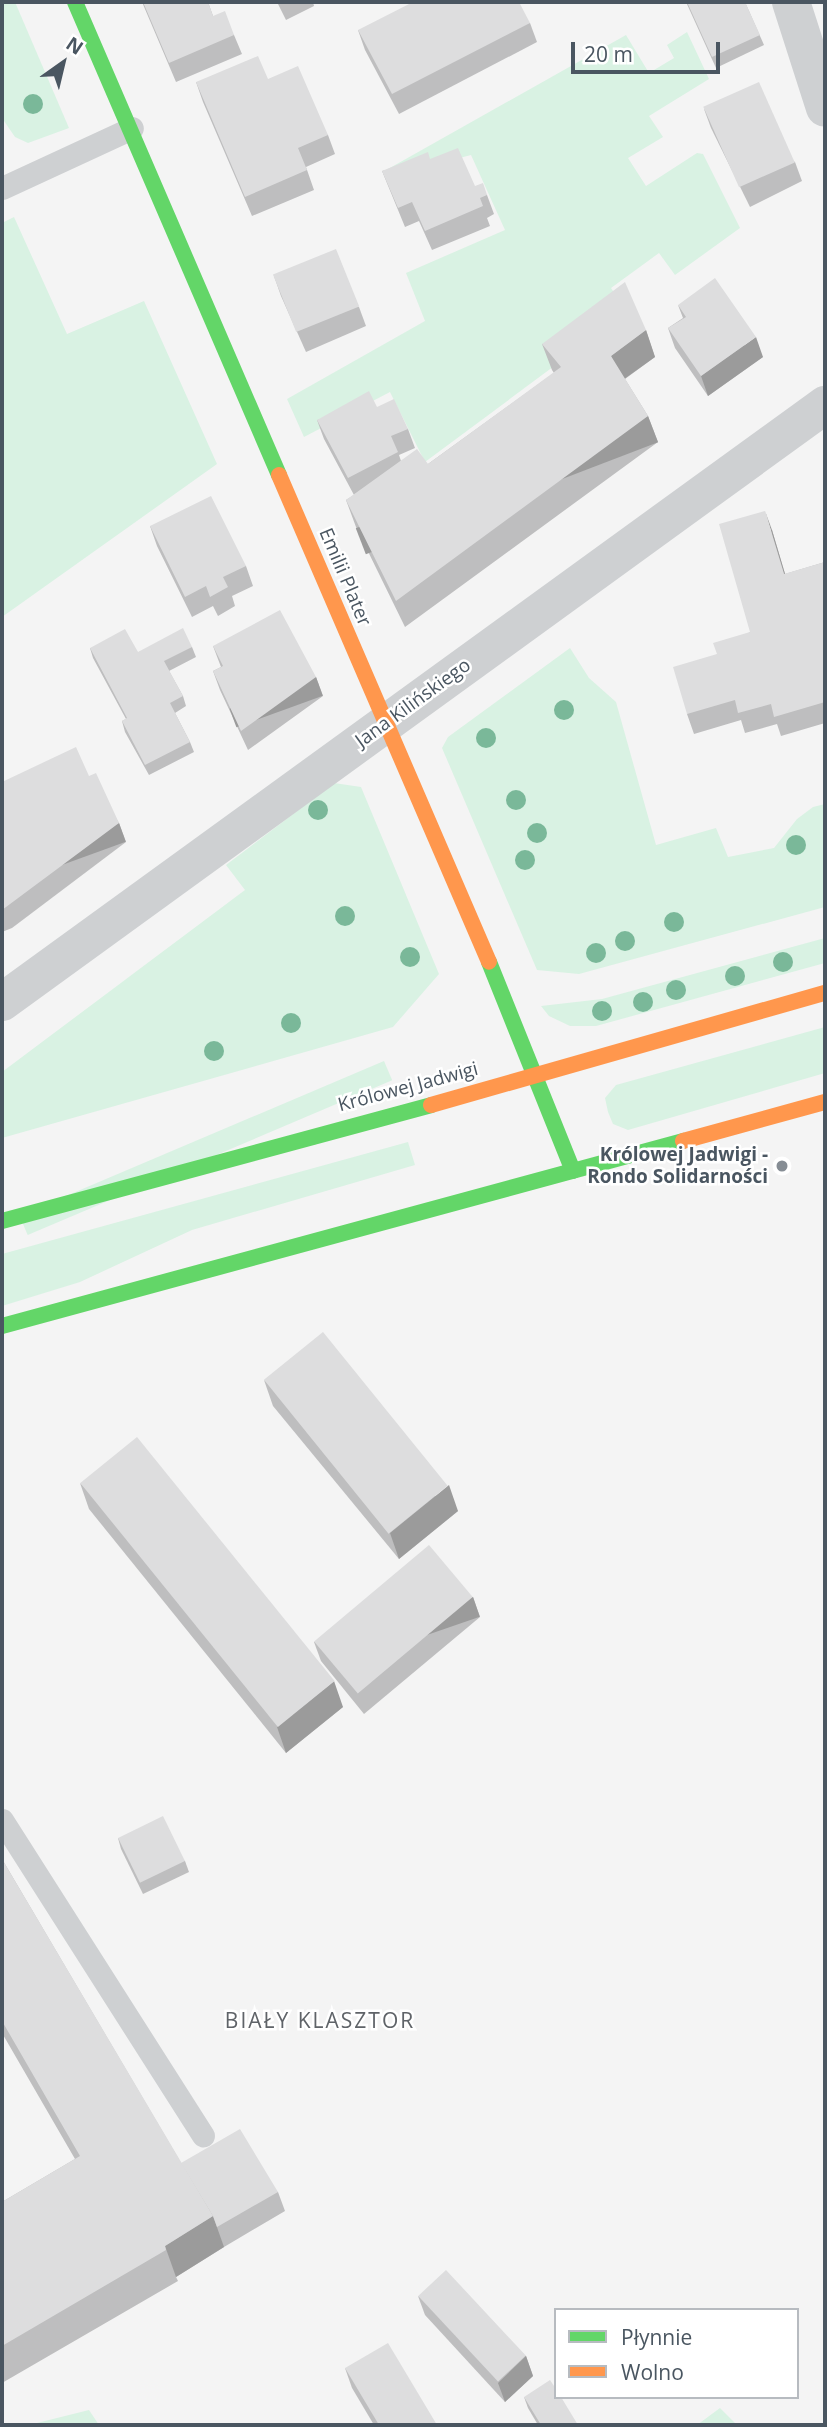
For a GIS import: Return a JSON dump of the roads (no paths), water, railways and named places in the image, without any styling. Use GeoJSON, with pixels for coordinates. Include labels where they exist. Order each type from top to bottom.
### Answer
{"type":"FeatureCollection","features":[{"type":"Feature","properties":{"kind":"main road","name":"Emilii Plater"},"geometry":{"type":"LineString","coordinates":[[75,2],[132,128],[384,723],[538,1076],[573,1171]]}},
{"type":"Feature","properties":{"kind":"main road","name":"Królowej Jadwigi"},"geometry":{"type":"LineString","coordinates":[[2,1221],[538,1076],[825,993]]}},
{"type":"Feature","properties":{"kind":"main road"},"geometry":{"type":"LineString","coordinates":[[2,1326],[825,1102]]}},
{"type":"Feature","properties":{"kind":"street"},"geometry":{"type":"LineString","coordinates":[[791,2],[825,108]]}},
{"type":"Feature","properties":{"kind":"street","name":"Jana Kilińskiego"},"geometry":{"type":"LineString","coordinates":[[2,1002],[825,405]]}},
{"type":"Feature","properties":{"kind":"lane"},"geometry":{"type":"LineString","coordinates":[[2,188],[132,128]]}},
{"type":"Feature","properties":{"kind":"lane"},"geometry":{"type":"LineString","coordinates":[[2,1820],[203,2135]]}},
{"type":"Feature","properties":{"kind":"place","name":"Królowej Jadwigi - Rondo Solidarności"},"geometry":{"type":"Point","coordinates":[782,1166]}},
{"type":"Feature","properties":{"kind":"district","name":"BIAŁY KLASZTOR"},"geometry":{"type":"Point","coordinates":[320,2020]}}]}
